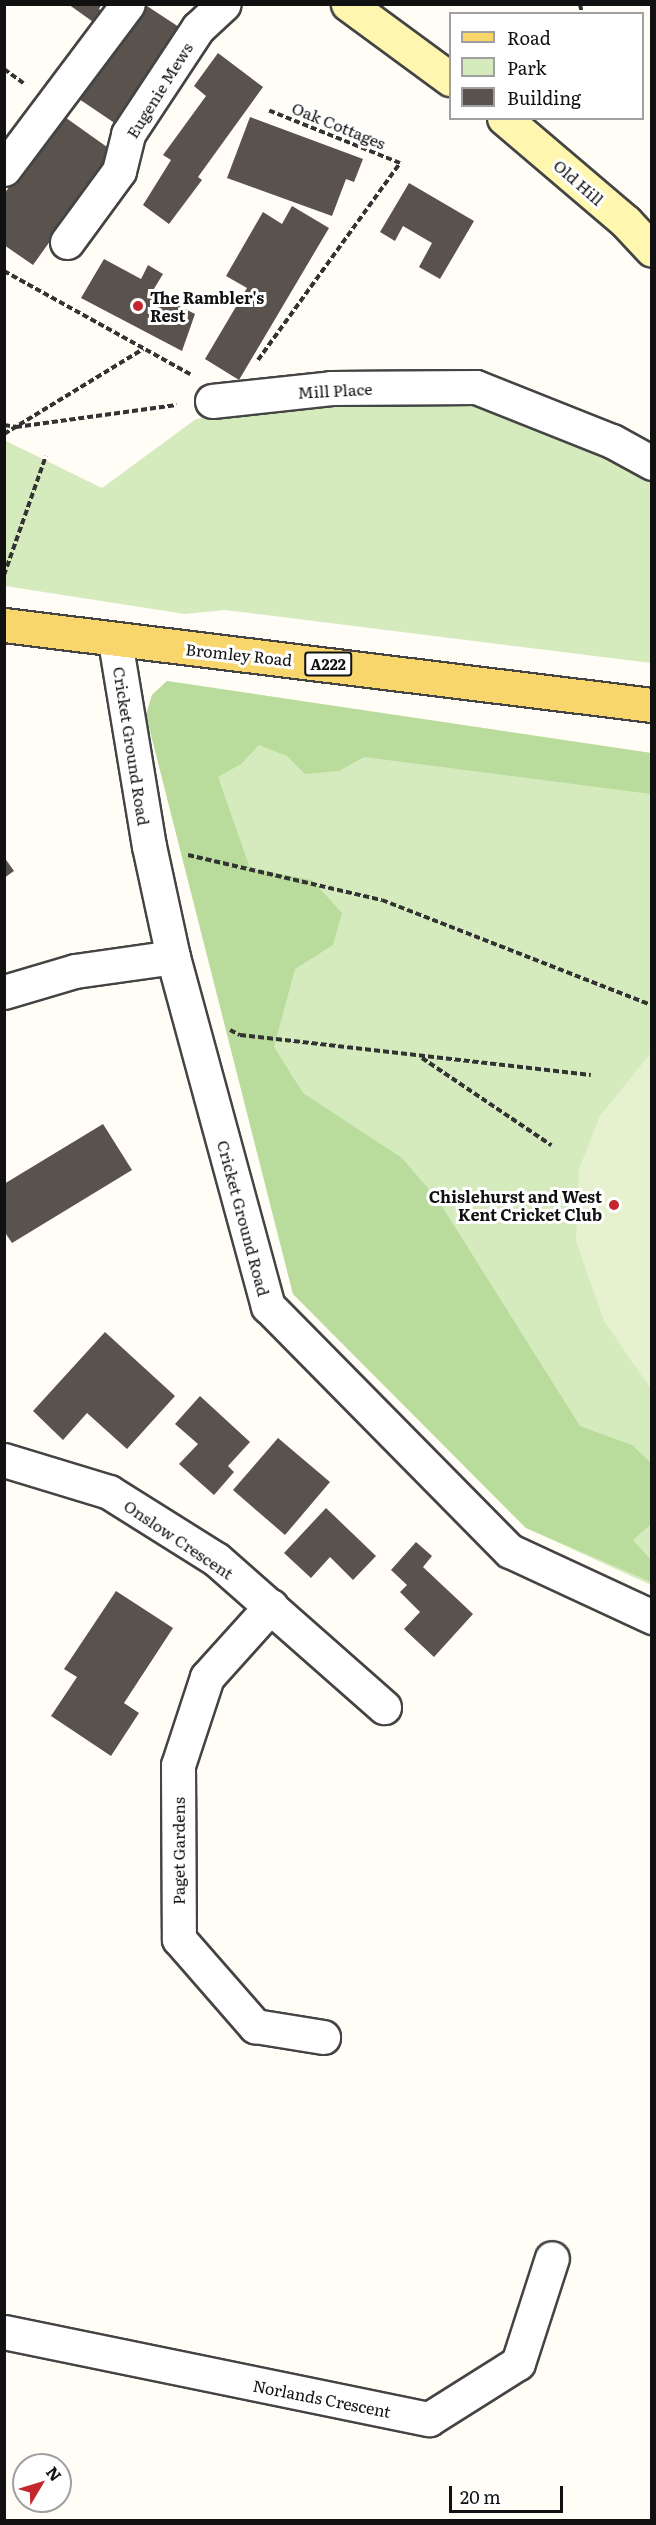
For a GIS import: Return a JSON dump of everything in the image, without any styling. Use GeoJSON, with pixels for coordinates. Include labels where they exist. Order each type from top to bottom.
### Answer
{"type":"FeatureCollection","features":[{"type":"Feature","properties":{"kind":"main road"},"geometry":{"type":"LineString","coordinates":[[348,4],[449,79]]}},
{"type":"Feature","properties":{"kind":"main road","name":"Old Hill"},"geometry":{"type":"LineString","coordinates":[[506,120],[626,222],[651,250]]}},
{"type":"Feature","properties":{"kind":"main road","name":"Bromley Road"},"geometry":{"type":"LineString","coordinates":[[4,625],[115,641],[257,654],[651,705]]}},
{"type":"Feature","properties":{"kind":"street"},"geometry":{"type":"LineString","coordinates":[[4,169],[128,4]]}},
{"type":"Feature","properties":{"kind":"street","name":"Eugenie Mews"},"geometry":{"type":"LineString","coordinates":[[67,242],[119,171],[128,134],[166,76],[198,28],[224,4]]}},
{"type":"Feature","properties":{"kind":"street","name":"Mill Place"},"geometry":{"type":"LineString","coordinates":[[203,388],[476,387],[612,441],[651,463]]}},
{"type":"Feature","properties":{"kind":"street","name":"Cricket Ground Road"},"geometry":{"type":"LineString","coordinates":[[115,641],[149,846],[173,957],[268,1306],[510,1551],[651,1617]]}},
{"type":"Feature","properties":{"kind":"street"},"geometry":{"type":"LineString","coordinates":[[4,992],[75,971],[173,957]]}},
{"type":"Feature","properties":{"kind":"street","name":"Onslow Crescent"},"geometry":{"type":"LineString","coordinates":[[4,1460],[109,1492],[216,1559],[384,1707]]}},
{"type":"Feature","properties":{"kind":"street","name":"Paget Gardens"},"geometry":{"type":"LineString","coordinates":[[271,1606],[207,1677],[178,1765],[179,1939],[255,2026],[323,2037]]}},
{"type":"Feature","properties":{"kind":"street","name":"Norlands Crescent"},"geometry":{"type":"LineString","coordinates":[[4,2332],[429,2419],[518,2362],[552,2258]]}},
{"type":"Feature","properties":{"kind":"path","name":"Oak Cottages"},"geometry":{"type":"LineString","coordinates":[[252,369],[400,163],[268,110]]}},
{"type":"Feature","properties":{"kind":"path"},"geometry":{"type":"LineString","coordinates":[[4,271],[144,349],[203,388]]}},
{"type":"Feature","properties":{"kind":"path"},"geometry":{"type":"LineString","coordinates":[[4,434],[144,349]]}},
{"type":"Feature","properties":{"kind":"path"},"geometry":{"type":"LineString","coordinates":[[4,425],[16,427],[203,388]]}},
{"type":"Feature","properties":{"kind":"path"},"geometry":{"type":"LineString","coordinates":[[4,575],[46,456]]}},
{"type":"Feature","properties":{"kind":"path"},"geometry":{"type":"LineString","coordinates":[[149,846],[382,900],[651,1005]]}},
{"type":"Feature","properties":{"kind":"path"},"geometry":{"type":"LineString","coordinates":[[187,1007],[240,1035],[591,1075]]}},
{"type":"Feature","properties":{"kind":"path"},"geometry":{"type":"LineString","coordinates":[[420,1056],[551,1145]]}},
{"type":"Feature","properties":{"kind":"green space"},"geometry":{"type":"Polygon","coordinates":[[[333,395],[476,396],[651,473],[651,663],[225,610],[185,614],[5,586],[4,440],[102,488],[196,419],[333,395]]]}},
{"type":"Feature","properties":{"kind":"green space"},"geometry":{"type":"Polygon","coordinates":[[[167,681],[651,753],[651,1585],[526,1528],[293,1294],[146,715],[152,695],[167,681]]]}},
{"type":"Feature","properties":{"kind":"green space"},"geometry":{"type":"Polygon","coordinates":[[[167,681],[651,753],[651,794],[364,757],[339,771],[305,774],[287,756],[259,745],[241,764],[218,777],[250,868],[312,880],[342,913],[333,945],[295,969],[274,1047],[303,1093],[402,1158],[438,1200],[580,1426],[632,1445],[651,1463],[651,1524],[633,1540],[651,1560],[651,1582],[526,1528],[293,1294],[146,715],[152,695],[167,681]]]}},
{"type":"Feature","properties":{"kind":"green space","name":"Chislehurst and West Kent Cricket Club"},"geometry":{"type":"Polygon","coordinates":[[[651,1053],[651,1389],[604,1321],[576,1241],[579,1169],[600,1116],[651,1053]]]}},
{"type":"Feature","properties":{"kind":"building"},"geometry":{"type":"Polygon","coordinates":[[[68,4],[102,4],[99,9],[110,18],[103,29],[68,4]]]}},
{"type":"Feature","properties":{"kind":"building"},"geometry":{"type":"Polygon","coordinates":[[[144,4],[185,31],[119,126],[79,99],[144,4]]]}},
{"type":"Feature","properties":{"kind":"building"},"geometry":{"type":"Polygon","coordinates":[[[218,53],[263,87],[198,177],[202,180],[169,224],[143,205],[171,160],[163,155],[206,96],[194,86],[218,53]]]}},
{"type":"Feature","properties":{"kind":"building"},"geometry":{"type":"Polygon","coordinates":[[[62,115],[114,152],[33,265],[4,245],[4,194],[62,115]]]}},
{"type":"Feature","properties":{"kind":"building"},"geometry":{"type":"Polygon","coordinates":[[[250,117],[363,159],[354,182],[346,179],[332,216],[227,178],[250,117]]]}},
{"type":"Feature","properties":{"kind":"building"},"geometry":{"type":"Polygon","coordinates":[[[409,183],[474,221],[440,279],[419,267],[432,243],[403,226],[395,241],[380,232],[409,183]]]}},
{"type":"Feature","properties":{"kind":"building"},"geometry":{"type":"Polygon","coordinates":[[[292,206],[329,228],[239,380],[205,359],[247,288],[226,276],[263,212],[282,224],[292,206]]]}},
{"type":"Feature","properties":{"kind":"building","name":"The Rambler's Rest"},"geometry":{"type":"Polygon","coordinates":[[[104,259],[141,279],[148,265],[163,274],[152,292],[195,314],[182,351],[81,298],[104,259]]]}},
{"type":"Feature","properties":{"kind":"building"},"geometry":{"type":"Polygon","coordinates":[[[4,857],[14,871],[4,878],[4,857]]]}},
{"type":"Feature","properties":{"kind":"building"},"geometry":{"type":"Polygon","coordinates":[[[103,1124],[132,1170],[12,1243],[4,1231],[4,1184],[103,1124]]]}},
{"type":"Feature","properties":{"kind":"building"},"geometry":{"type":"Polygon","coordinates":[[[105,1332],[175,1396],[127,1449],[87,1413],[63,1440],[33,1411],[105,1332]]]}},
{"type":"Feature","properties":{"kind":"building"},"geometry":{"type":"Polygon","coordinates":[[[200,1396],[250,1442],[228,1466],[234,1472],[214,1495],[179,1464],[198,1444],[175,1424],[200,1396]]]}},
{"type":"Feature","properties":{"kind":"building"},"geometry":{"type":"Polygon","coordinates":[[[278,1438],[330,1482],[285,1535],[233,1490],[278,1438]]]}},
{"type":"Feature","properties":{"kind":"building"},"geometry":{"type":"Polygon","coordinates":[[[326,1508],[376,1556],[353,1580],[330,1557],[311,1578],[284,1553],[326,1508]]]}},
{"type":"Feature","properties":{"kind":"building"},"geometry":{"type":"Polygon","coordinates":[[[416,1542],[432,1556],[423,1567],[473,1614],[434,1657],[404,1629],[420,1612],[400,1592],[407,1585],[391,1570],[416,1542]]]}},
{"type":"Feature","properties":{"kind":"building"},"geometry":{"type":"Polygon","coordinates":[[[116,1591],[173,1628],[124,1703],[139,1713],[111,1756],[51,1716],[77,1677],[64,1669],[116,1591]]]}},
{"type":"Feature","properties":{"kind":"place","name":"The Rambler's Rest"},"geometry":{"type":"Point","coordinates":[138,306]}},
{"type":"Feature","properties":{"kind":"place","name":"Chislehurst and West Kent Cricket Club"},"geometry":{"type":"Point","coordinates":[614,1205]}}]}
